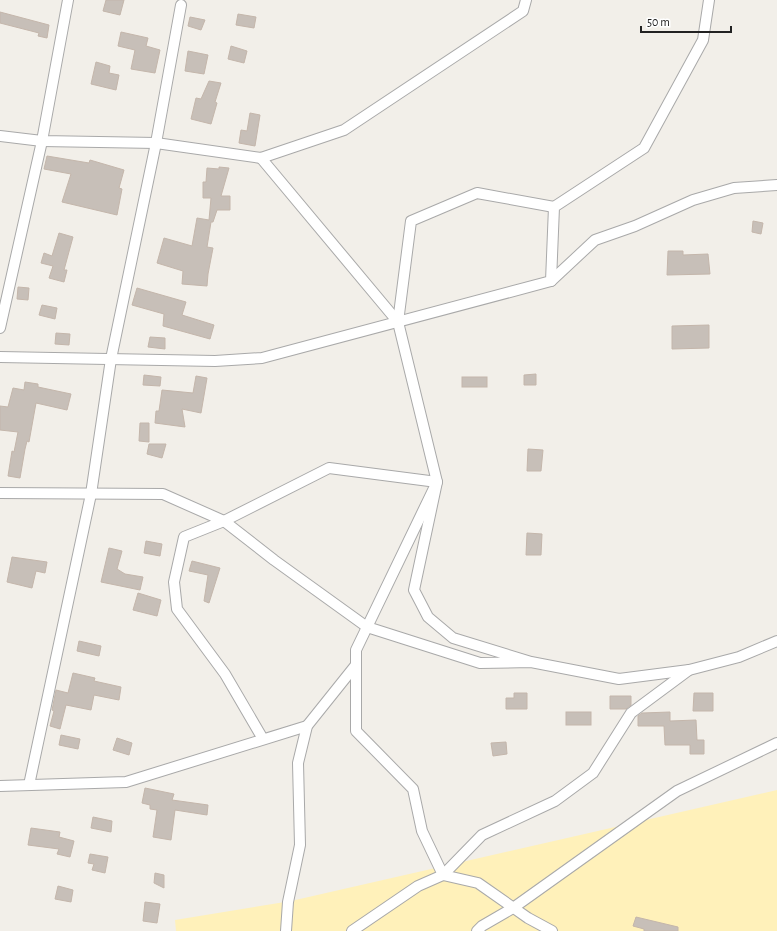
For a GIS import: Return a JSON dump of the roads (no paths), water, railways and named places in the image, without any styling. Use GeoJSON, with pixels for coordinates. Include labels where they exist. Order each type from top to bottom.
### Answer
{"type":"FeatureCollection","features":[{"type":"Feature","properties":{"kind":"street"},"geometry":{"type":"LineString","coordinates":[[0,328],[42,141],[68,0]]}},
{"type":"Feature","properties":{"kind":"street"},"geometry":{"type":"LineString","coordinates":[[0,136],[42,141],[156,143],[261,158],[344,130],[523,11],[526,0]]}},
{"type":"Feature","properties":{"kind":"street"},"geometry":{"type":"LineString","coordinates":[[709,0],[703,40],[644,148],[554,207],[477,194],[411,221],[398,322],[437,482],[414,590],[428,617],[453,638],[531,662],[619,679],[689,670],[740,657],[776,643]]}},
{"type":"Feature","properties":{"kind":"street"},"geometry":{"type":"LineString","coordinates":[[29,785],[91,494],[111,359],[156,143],[181,5]]}},
{"type":"Feature","properties":{"kind":"street"},"geometry":{"type":"LineString","coordinates":[[261,158],[398,322]]}},
{"type":"Feature","properties":{"kind":"street"},"geometry":{"type":"LineString","coordinates":[[0,357],[215,361],[262,358],[551,281],[595,240],[635,226],[693,200],[728,190],[777,185]]}},
{"type":"Feature","properties":{"kind":"street"},"geometry":{"type":"LineString","coordinates":[[551,281],[554,207]]}},
{"type":"Feature","properties":{"kind":"street"},"geometry":{"type":"LineString","coordinates":[[263,739],[225,674],[177,609],[174,582],[184,537],[224,521],[329,468],[437,482]]}},
{"type":"Feature","properties":{"kind":"street"},"geometry":{"type":"LineString","coordinates":[[437,482],[356,650],[355,666],[356,731],[413,789],[422,830],[443,875]]}},
{"type":"Feature","properties":{"kind":"street"},"geometry":{"type":"LineString","coordinates":[[0,493],[163,494],[224,521],[274,560],[367,627],[480,663],[531,662]]}},
{"type":"Feature","properties":{"kind":"street"},"geometry":{"type":"LineString","coordinates":[[286,931],[288,902],[300,845],[298,763],[307,726],[355,666]]}},
{"type":"Feature","properties":{"kind":"street"},"geometry":{"type":"LineString","coordinates":[[352,931],[418,886],[443,875],[482,835],[556,801],[593,773],[631,713],[689,670]]}},
{"type":"Feature","properties":{"kind":"street"},"geometry":{"type":"LineString","coordinates":[[0,786],[126,782],[307,726]]}},
{"type":"Feature","properties":{"kind":"street"},"geometry":{"type":"LineString","coordinates":[[477,931],[482,926],[513,908],[677,790],[777,743]]}},
{"type":"Feature","properties":{"kind":"street"},"geometry":{"type":"LineString","coordinates":[[443,875],[478,884],[528,918],[552,931]]}}]}
